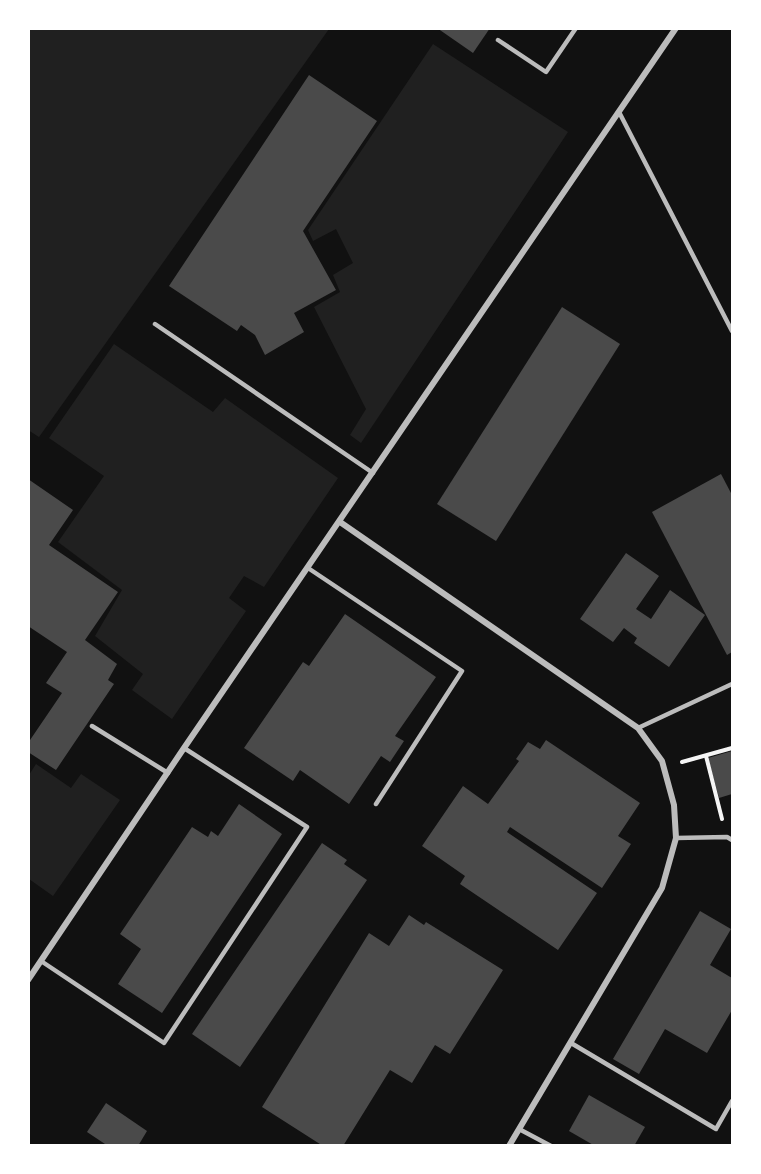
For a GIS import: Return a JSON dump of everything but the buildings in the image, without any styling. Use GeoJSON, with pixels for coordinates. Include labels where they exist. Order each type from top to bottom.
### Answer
{"type":"FeatureCollection","features":[{"type":"Feature","properties":{"kind":"street"},"geometry":{"type":"LineString","coordinates":[[28,980],[676,28]]}},
{"type":"Feature","properties":{"kind":"street"},"geometry":{"type":"LineString","coordinates":[[340,522],[638,728],[662,762],[674,805],[676,838],[662,888],[509,1146]]}},
{"type":"Feature","properties":{"kind":"lane"},"geometry":{"type":"LineString","coordinates":[[498,39],[546,72],[576,28]]}},
{"type":"Feature","properties":{"kind":"lane"},"geometry":{"type":"LineString","coordinates":[[619,112],[732,331]]}},
{"type":"Feature","properties":{"kind":"lane"},"geometry":{"type":"LineString","coordinates":[[155,324],[373,473]]}},
{"type":"Feature","properties":{"kind":"lane"},"geometry":{"type":"LineString","coordinates":[[308,568],[462,671],[376,804]]}},
{"type":"Feature","properties":{"kind":"lane"},"geometry":{"type":"LineString","coordinates":[[638,728],[732,684]]}},
{"type":"Feature","properties":{"kind":"lane"},"geometry":{"type":"LineString","coordinates":[[92,726],[168,773]]}},
{"type":"Feature","properties":{"kind":"lane"},"geometry":{"type":"LineString","coordinates":[[41,961],[164,1043],[307,827],[184,748]]}},
{"type":"Feature","properties":{"kind":"lane"},"geometry":{"type":"LineString","coordinates":[[676,838],[727,837],[732,840]]}},
{"type":"Feature","properties":{"kind":"lane"},"geometry":{"type":"LineString","coordinates":[[571,1043],[716,1128],[732,1101]]}},
{"type":"Feature","properties":{"kind":"lane"},"geometry":{"type":"LineString","coordinates":[[519,1129],[550,1146]]}},
{"type":"Feature","properties":{"kind":"path"},"geometry":{"type":"LineString","coordinates":[[663,766],[732,748]]}},
{"type":"Feature","properties":{"kind":"path"},"geometry":{"type":"LineString","coordinates":[[706,756],[727,837]]}},
{"type":"Feature","properties":{"kind":"shaded area"},"geometry":{"type":"Polygon","coordinates":[[[28,29],[329,29],[39,437],[28,430],[28,29]]]}},
{"type":"Feature","properties":{"kind":"shaded area"},"geometry":{"type":"Polygon","coordinates":[[[433,44],[568,132],[361,443],[350,435],[366,409],[314,307],[340,292],[333,275],[353,263],[336,229],[313,241],[308,230],[433,44]]]}},
{"type":"Feature","properties":{"kind":"shaded area"},"geometry":{"type":"Polygon","coordinates":[[[114,344],[213,412],[225,398],[338,478],[264,587],[244,576],[229,598],[246,611],[172,719],[132,690],[143,674],[95,636],[122,590],[58,542],[104,476],[49,438],[114,344]]]}},
{"type":"Feature","properties":{"kind":"shaded area"},"geometry":{"type":"Polygon","coordinates":[[[36,764],[71,788],[81,774],[120,800],[53,896],[29,879],[29,775],[36,764]]]}}]}
